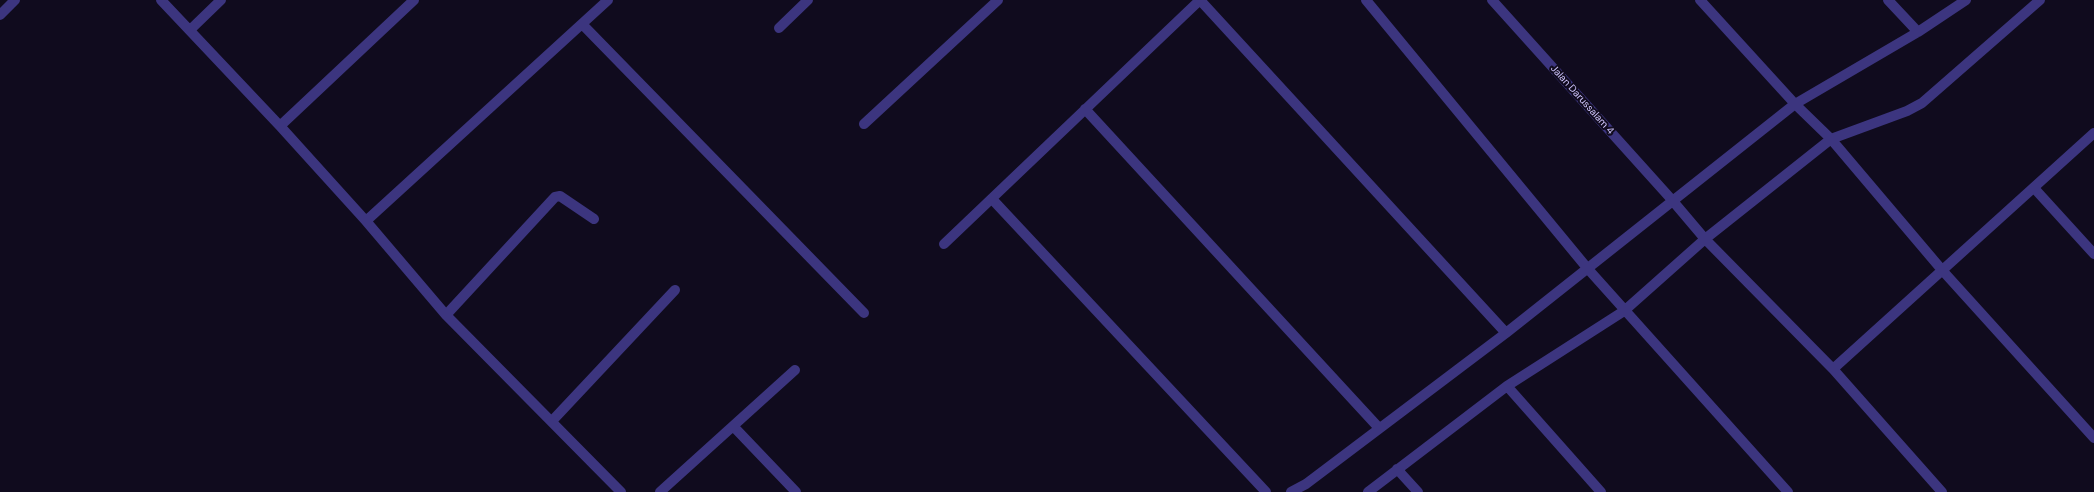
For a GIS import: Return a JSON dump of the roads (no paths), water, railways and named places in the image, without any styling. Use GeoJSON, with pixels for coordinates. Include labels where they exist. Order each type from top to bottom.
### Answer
{"type":"FeatureCollection","features":[{"type":"Feature","properties":{"kind":"street"},"geometry":{"type":"LineString","coordinates":[[0,15],[15,0]]}},
{"type":"Feature","properties":{"kind":"street"},"geometry":{"type":"LineString","coordinates":[[162,0],[280,126],[366,221],[446,315],[621,492]]}},
{"type":"Feature","properties":{"kind":"street"},"geometry":{"type":"LineString","coordinates":[[190,30],[221,0]]}},
{"type":"Feature","properties":{"kind":"street"},"geometry":{"type":"LineString","coordinates":[[280,126],[414,0]]}},
{"type":"Feature","properties":{"kind":"street"},"geometry":{"type":"LineString","coordinates":[[366,221],[608,0]]}},
{"type":"Feature","properties":{"kind":"street"},"geometry":{"type":"LineString","coordinates":[[779,28],[808,0]]}},
{"type":"Feature","properties":{"kind":"street"},"geometry":{"type":"LineString","coordinates":[[864,124],[998,0]]}},
{"type":"Feature","properties":{"kind":"street"},"geometry":{"type":"LineString","coordinates":[[944,244],[1200,0],[1506,333]]}},
{"type":"Feature","properties":{"kind":"street"},"geometry":{"type":"LineString","coordinates":[[1366,0],[1624,311],[1788,492]]}},
{"type":"Feature","properties":{"kind":"street","name":"Jalan Darussalam 4"},"geometry":{"type":"LineString","coordinates":[[1492,0],[1672,200],[1705,239],[1833,369],[1942,492]]}},
{"type":"Feature","properties":{"kind":"street"},"geometry":{"type":"LineString","coordinates":[[1700,0],[1795,104],[1831,139],[1942,270],[2094,438]]}},
{"type":"Feature","properties":{"kind":"street"},"geometry":{"type":"LineString","coordinates":[[1888,0],[1918,32]]}},
{"type":"Feature","properties":{"kind":"street"},"geometry":{"type":"LineString","coordinates":[[1291,492],[1306,484],[1506,333],[1795,104],[1918,32],[1966,0]]}},
{"type":"Feature","properties":{"kind":"street"},"geometry":{"type":"LineString","coordinates":[[1368,492],[1507,386],[1624,311],[1705,239],[1831,139],[1896,116],[1922,103],[2040,0]]}},
{"type":"Feature","properties":{"kind":"street"},"geometry":{"type":"LineString","coordinates":[[582,24],[864,314]]}},
{"type":"Feature","properties":{"kind":"street"},"geometry":{"type":"LineString","coordinates":[[1085,109],[1379,428]]}},
{"type":"Feature","properties":{"kind":"street"},"geometry":{"type":"LineString","coordinates":[[1833,369],[2094,133]]}},
{"type":"Feature","properties":{"kind":"street"},"geometry":{"type":"LineString","coordinates":[[2034,188],[2094,254]]}},
{"type":"Feature","properties":{"kind":"street"},"geometry":{"type":"LineString","coordinates":[[446,315],[555,197],[560,196],[594,219]]}},
{"type":"Feature","properties":{"kind":"street"},"geometry":{"type":"LineString","coordinates":[[992,199],[1266,492]]}},
{"type":"Feature","properties":{"kind":"street"},"geometry":{"type":"LineString","coordinates":[[552,421],[675,290]]}},
{"type":"Feature","properties":{"kind":"street"},"geometry":{"type":"LineString","coordinates":[[660,492],[795,370]]}},
{"type":"Feature","properties":{"kind":"street"},"geometry":{"type":"LineString","coordinates":[[1507,386],[1601,492]]}},
{"type":"Feature","properties":{"kind":"street"},"geometry":{"type":"LineString","coordinates":[[733,426],[796,492]]}},
{"type":"Feature","properties":{"kind":"street"},"geometry":{"type":"LineString","coordinates":[[1397,469],[1418,492]]}}]}
